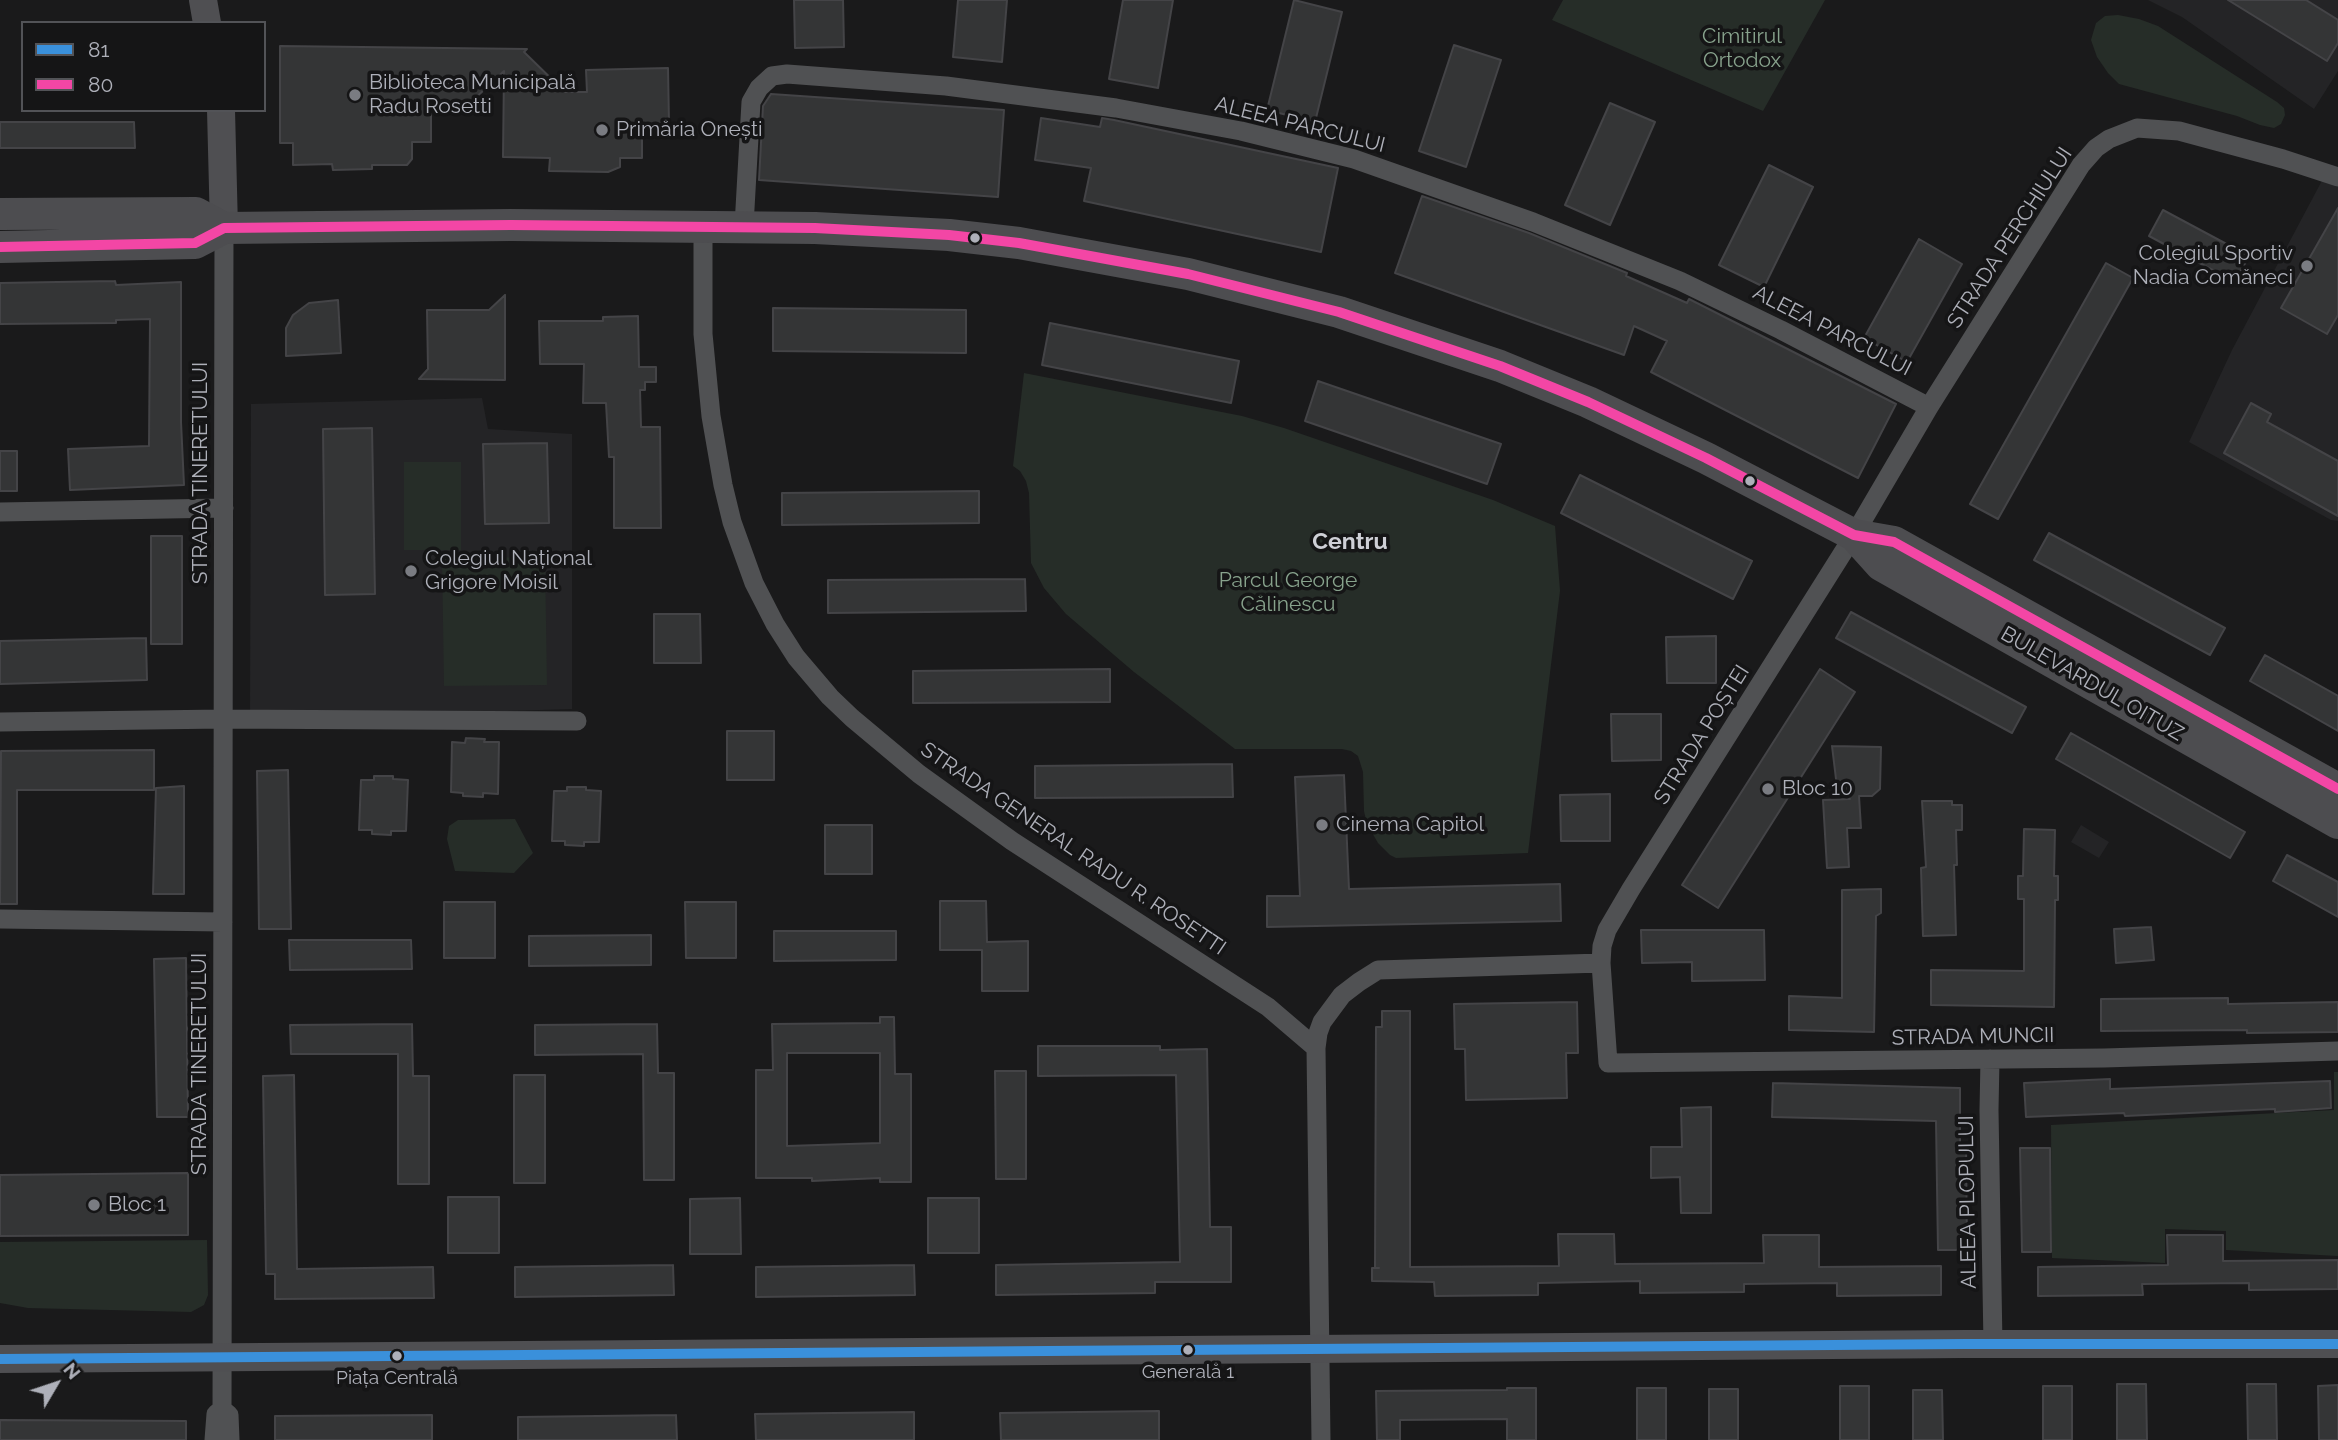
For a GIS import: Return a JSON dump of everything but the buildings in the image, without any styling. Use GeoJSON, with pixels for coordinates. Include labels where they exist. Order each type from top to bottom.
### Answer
{"type":"FeatureCollection","features":[{"type":"Feature","properties":{"kind":"main road","name":"BULEVARDUL OITUZ"},"geometry":{"type":"LineString","coordinates":[[0,214],[196,213],[224,228]]}},
{"type":"Feature","properties":{"kind":"main road","name":"BULEVARDUL OITUZ"},"geometry":{"type":"LineString","coordinates":[[0,247],[195,243],[224,228],[703,225],[901,232],[1019,243],[1188,274],[1339,312],[1500,366],[1588,402],[1706,458],[1854,535],[1894,542],[2338,789]]}},
{"type":"Feature","properties":{"kind":"main road","name":"BULEVARDUL OITUZ"},"geometry":{"type":"LineString","coordinates":[[1854,535],[1881,565],[2338,823]]}},
{"type":"Feature","properties":{"kind":"street"},"geometry":{"type":"LineString","coordinates":[[203,0],[207,21]]}},
{"type":"Feature","properties":{"kind":"street","name":"ALEEA PARCULUI"},"geometry":{"type":"LineString","coordinates":[[744,226],[751,102],[759,88],[772,76],[787,74],[946,86],[1116,108],[1241,131],[1354,159],[1533,222],[1680,281],[1782,330],[1928,407]]}},
{"type":"Feature","properties":{"kind":"street"},"geometry":{"type":"LineString","coordinates":[[221,112],[224,228]]}},
{"type":"Feature","properties":{"kind":"street","name":"STRADA PERCHIULUI"},"geometry":{"type":"LineString","coordinates":[[1854,535],[1928,407],[2081,165],[2109,138],[2137,128],[2179,131],[2338,177]]}},
{"type":"Feature","properties":{"kind":"street","name":"STRADA GENERAL RADU R. ROSETTI"},"geometry":{"type":"LineString","coordinates":[[703,225],[703,334],[719,463],[732,522],[764,604],[796,657],[838,704],[874,738],[939,789],[1012,841],[1252,996],[1316,1048]]}},
{"type":"Feature","properties":{"kind":"street","name":"STRADA TINERETULUI"},"geometry":{"type":"LineString","coordinates":[[224,228],[222,1409],[229,1415],[230,1440]]}},
{"type":"Feature","properties":{"kind":"street"},"geometry":{"type":"LineString","coordinates":[[0,512],[223,508]]}},
{"type":"Feature","properties":{"kind":"street","name":"STRADA POȘTEI"},"geometry":{"type":"LineString","coordinates":[[1608,1063],[1601,963],[1605,936],[1854,535]]}},
{"type":"Feature","properties":{"kind":"street"},"geometry":{"type":"LineString","coordinates":[[0,722],[223,719],[577,721]]}},
{"type":"Feature","properties":{"kind":"street"},"geometry":{"type":"LineString","coordinates":[[0,919],[223,922]]}},
{"type":"Feature","properties":{"kind":"street"},"geometry":{"type":"LineString","coordinates":[[1321,1440],[1316,1048],[1322,1022],[1336,1002],[1378,970],[1601,963]]}},
{"type":"Feature","properties":{"kind":"street","name":"STRADA MUNCII"},"geometry":{"type":"LineString","coordinates":[[1608,1063],[2104,1058],[2338,1051]]}},
{"type":"Feature","properties":{"kind":"street","name":"ALEEA PLOPULUI"},"geometry":{"type":"LineString","coordinates":[[1990,1059],[1993,1345]]}},
{"type":"Feature","properties":{"kind":"street"},"geometry":{"type":"LineString","coordinates":[[0,1339],[36,1357]]}},
{"type":"Feature","properties":{"kind":"street"},"geometry":{"type":"LineString","coordinates":[[0,1359],[1319,1348],[2338,1344]]}},
{"type":"Feature","properties":{"kind":"street","name":"STRADA TINERETULUI"},"geometry":{"type":"LineString","coordinates":[[214,1440],[216,1414],[222,1409]]}},
{"type":"Feature","properties":{"kind":"shaded area"},"geometry":{"type":"Polygon","coordinates":[[[2148,0],[2338,0],[2338,71],[2314,109],[2182,17],[2148,0]]]}},
{"type":"Feature","properties":{"kind":"shaded area","name":"Colegiul Sportiv Nadia Comăneci"},"geometry":{"type":"Polygon","coordinates":[[[2326,173],[2338,177],[2338,521],[2331,520],[2189,442],[2232,350],[2326,173]]]}},
{"type":"Feature","properties":{"kind":"shaded area","name":"Colegiul Național Grigore Moisil"},"geometry":{"type":"Polygon","coordinates":[[[482,398],[488,429],[572,434],[572,709],[250,719],[251,404],[482,398]]]}},
{"type":"Feature","properties":{"kind":"shaded area"},"geometry":{"type":"Polygon","coordinates":[[[2081,825],[2109,842],[2099,858],[2071,842],[2081,825]]]}},
{"type":"Feature","properties":{"kind":"green space","name":"Cimitirul Ortodox"},"geometry":{"type":"Polygon","coordinates":[[[1563,0],[1825,0],[1763,111],[1552,20],[1563,0]]]}},
{"type":"Feature","properties":{"kind":"green space"},"geometry":{"type":"Polygon","coordinates":[[[2118,15],[2158,26],[2277,102],[2284,108],[2285,115],[2281,124],[2274,128],[2260,125],[2237,116],[2119,84],[2097,57],[2091,40],[2096,23],[2105,16],[2118,15]]]}},
{"type":"Feature","properties":{"kind":"green space","name":"Parcul George Călinescu"},"geometry":{"type":"Polygon","coordinates":[[[1024,373],[1242,416],[1284,428],[1493,500],[1555,526],[1560,591],[1528,853],[1396,858],[1390,855],[1378,843],[1367,824],[1363,772],[1358,756],[1342,749],[1235,749],[1134,672],[1066,614],[1044,588],[1031,563],[1029,493],[1026,481],[1013,466],[1024,373]]]}},
{"type":"Feature","properties":{"kind":"green space"},"geometry":{"type":"Polygon","coordinates":[[[404,462],[461,462],[461,550],[404,550],[404,462]]]}},
{"type":"Feature","properties":{"kind":"green space"},"geometry":{"type":"Polygon","coordinates":[[[545,557],[547,685],[444,686],[442,558],[545,557]]]}},
{"type":"Feature","properties":{"kind":"green space"},"geometry":{"type":"Polygon","coordinates":[[[515,819],[533,853],[514,873],[455,871],[447,839],[449,826],[458,820],[515,819]]]}},
{"type":"Feature","properties":{"kind":"green space"},"geometry":{"type":"Polygon","coordinates":[[[2334,1072],[2338,1072],[2338,1256],[2226,1250],[2226,1231],[2165,1229],[2165,1263],[2052,1258],[2051,1125],[2334,1110],[2334,1072]]]}},
{"type":"Feature","properties":{"kind":"green space"},"geometry":{"type":"Polygon","coordinates":[[[207,1240],[208,1295],[204,1305],[191,1312],[28,1308],[0,1303],[0,1242],[207,1240]]]}},
{"type":"Feature","properties":{"kind":"transit line","name":"80"},"geometry":{"type":"LineString","coordinates":[[0,247],[195,243],[224,228],[511,225],[815,228],[949,235],[1019,243],[1188,274],[1339,312],[1500,366],[1588,402],[1706,458],[1854,535],[1894,542],[2338,789]]}},
{"type":"Feature","properties":{"kind":"transit line","name":"81"},"geometry":{"type":"LineString","coordinates":[[0,1359],[1964,1344],[2338,1344]]}},
{"type":"Feature","properties":{"kind":"place","name":"Biblioteca Municipală Radu Rosetti"},"geometry":{"type":"Point","coordinates":[355,95]}},
{"type":"Feature","properties":{"kind":"place","name":"Primăria Onești"},"geometry":{"type":"Point","coordinates":[602,130]}},
{"type":"Feature","properties":{"kind":"place","name":"Colegiul Sportiv Nadia Comăneci"},"geometry":{"type":"Point","coordinates":[2307,266]}},
{"type":"Feature","properties":{"kind":"place","name":"Colegiul Național Grigore Moisil"},"geometry":{"type":"Point","coordinates":[411,571]}},
{"type":"Feature","properties":{"kind":"place","name":"Bloc 10"},"geometry":{"type":"Point","coordinates":[1768,789]}},
{"type":"Feature","properties":{"kind":"place","name":"Cinema Capitol"},"geometry":{"type":"Point","coordinates":[1322,825]}},
{"type":"Feature","properties":{"kind":"place","name":"Bloc 1"},"geometry":{"type":"Point","coordinates":[94,1205]}},
{"type":"Feature","properties":{"kind":"place","name":"Generală 1"},"geometry":{"type":"Point","coordinates":[1188,1350]}},
{"type":"Feature","properties":{"kind":"place","name":"Piața Centrală"},"geometry":{"type":"Point","coordinates":[397,1356]}},
{"type":"Feature","properties":{"kind":"district","name":"Centru"},"geometry":{"type":"Point","coordinates":[1350,542]}}]}
